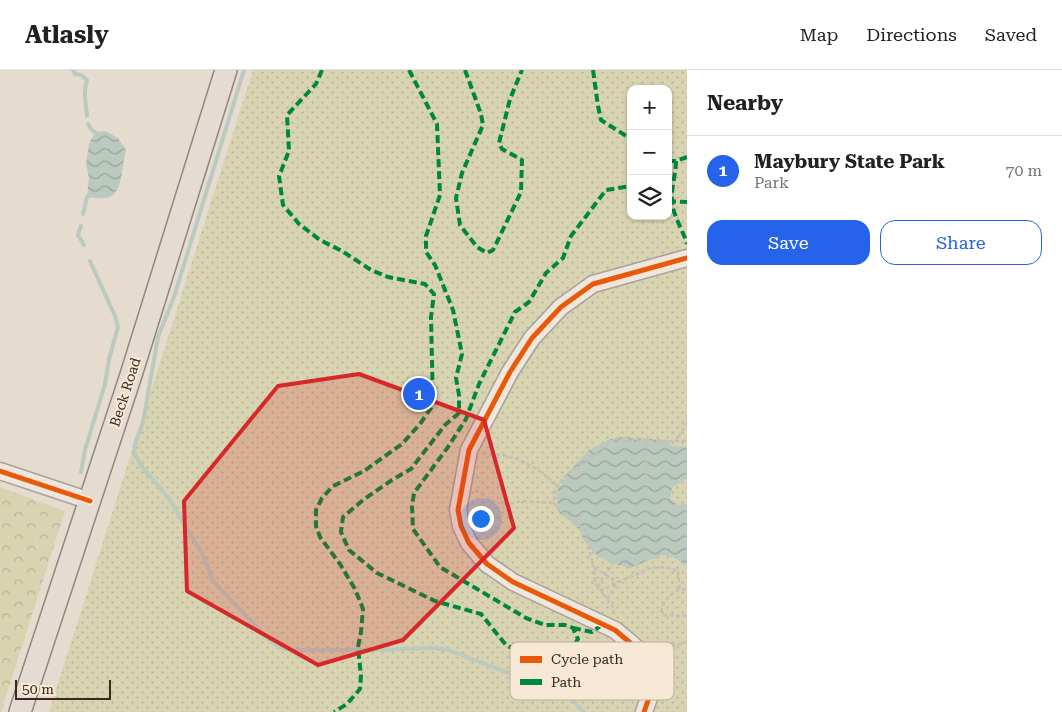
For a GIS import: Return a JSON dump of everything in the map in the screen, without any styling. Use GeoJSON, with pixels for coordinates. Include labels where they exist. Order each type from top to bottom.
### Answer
{"type":"FeatureCollection","features":[{"type":"Feature","properties":{"kind":"main road","name":"Beck Road"},"geometry":{"type":"LineString","coordinates":[[20,712],[134,365],[226,70]]}},
{"type":"Feature","properties":{"kind":"street"},"geometry":{"type":"LineString","coordinates":[[629,642],[615,630],[513,582],[487,564],[469,543],[461,526],[458,510],[461,485],[469,450],[514,365],[532,338],[561,307],[593,284],[687,258]]}},
{"type":"Feature","properties":{"kind":"street"},"geometry":{"type":"LineString","coordinates":[[0,471],[90,501]]}},
{"type":"Feature","properties":{"kind":"street"},"geometry":{"type":"LineString","coordinates":[[644,712],[648,700]]}},
{"type":"Feature","properties":{"kind":"path"},"geometry":{"type":"LineString","coordinates":[[673,442],[687,423],[687,414]]}},
{"type":"Feature","properties":{"kind":"path"},"geometry":{"type":"LineString","coordinates":[[615,630],[614,608],[595,583],[588,532],[556,507],[553,498],[557,486],[563,478],[612,441],[687,441]]}},
{"type":"Feature","properties":{"kind":"path"},"geometry":{"type":"LineString","coordinates":[[646,442],[646,481]]}},
{"type":"Feature","properties":{"kind":"path"},"geometry":{"type":"LineString","coordinates":[[469,450],[510,457],[547,476],[557,486]]}},
{"type":"Feature","properties":{"kind":"path"},"geometry":{"type":"LineString","coordinates":[[577,467],[583,473]]}},
{"type":"Feature","properties":{"kind":"path"},"geometry":{"type":"LineString","coordinates":[[461,485],[474,489],[496,502],[510,504],[522,501],[554,502]]}},
{"type":"Feature","properties":{"kind":"path"},"geometry":{"type":"LineString","coordinates":[[576,522],[581,514]]}},
{"type":"Feature","properties":{"kind":"path"},"geometry":{"type":"LineString","coordinates":[[598,587],[604,574],[612,565]]}},
{"type":"Feature","properties":{"kind":"path"},"geometry":{"type":"LineString","coordinates":[[600,591],[651,568],[666,567],[678,571],[680,589]]}},
{"type":"Feature","properties":{"kind":"path"},"geometry":{"type":"LineString","coordinates":[[594,568],[618,582]]}},
{"type":"Feature","properties":{"kind":"path"},"geometry":{"type":"LineString","coordinates":[[607,599],[618,582]]}},
{"type":"Feature","properties":{"kind":"path"},"geometry":{"type":"LineString","coordinates":[[660,612],[667,598],[680,589],[687,590]]}},
{"type":"Feature","properties":{"kind":"path"},"geometry":{"type":"LineString","coordinates":[[663,615],[687,616]]}},
{"type":"Feature","properties":{"kind":"path"},"geometry":{"type":"LineString","coordinates":[[674,645],[687,642]]}},
{"type":"Feature","properties":{"kind":"highlighted area"},"geometry":{"type":"Polygon","coordinates":[[[359,374],[484,420],[514,528],[403,640],[318,665],[187,591],[184,501],[278,386],[359,374]]]}},
{"type":"Feature","properties":{"kind":"green space"},"geometry":{"type":"Polygon","coordinates":[[[253,70],[687,70],[687,712],[49,712],[253,70]]]}},
{"type":"Feature","properties":{"kind":"green space"},"geometry":{"type":"Polygon","coordinates":[[[0,487],[65,511],[1,712],[0,712],[0,487]]]}},
{"type":"Feature","properties":{"kind":"water"},"geometry":{"type":"Polygon","coordinates":[[[105,131],[118,138],[126,150],[121,180],[115,193],[110,197],[87,197],[89,178],[86,164],[89,144],[95,132],[105,131]]]}},
{"type":"Feature","properties":{"kind":"water"},"geometry":{"type":"Polygon","coordinates":[[[619,437],[668,440],[672,446],[687,447],[687,479],[672,487],[670,498],[677,505],[687,504],[687,566],[675,558],[662,555],[630,568],[611,563],[597,555],[585,542],[578,528],[558,512],[557,492],[567,473],[589,450],[608,440],[619,437]]]}},
{"type":"Feature","properties":{"kind":"waterway"},"geometry":{"type":"LineString","coordinates":[[73,70],[75,74],[81,75],[87,80],[85,93],[87,116]]}},
{"type":"Feature","properties":{"kind":"waterway"},"geometry":{"type":"LineString","coordinates":[[244,70],[174,297],[158,337],[143,422],[135,444],[135,455],[143,468],[170,500],[204,557],[213,581],[271,642],[280,648],[292,650],[434,648],[448,650],[510,673]]}},
{"type":"Feature","properties":{"kind":"waterway"},"geometry":{"type":"LineString","coordinates":[[88,124],[98,135]]}},
{"type":"Feature","properties":{"kind":"waterway"},"geometry":{"type":"LineString","coordinates":[[83,214],[87,197],[90,195]]}},
{"type":"Feature","properties":{"kind":"waterway"},"geometry":{"type":"LineString","coordinates":[[81,226],[78,235],[84,245]]}},
{"type":"Feature","properties":{"kind":"waterway"},"geometry":{"type":"LineString","coordinates":[[81,472],[85,450],[105,384],[109,359],[118,327],[115,316],[90,261]]}},
{"type":"Feature","properties":{"kind":"waterway"},"geometry":{"type":"LineString","coordinates":[[573,700],[584,712]]}},
{"type":"Feature","properties":{"kind":"marked path"},"geometry":{"type":"LineString","coordinates":[[322,70],[316,84],[287,115],[289,151],[279,176],[283,205],[299,224],[320,240],[342,251],[371,270],[388,277],[425,284],[434,294],[431,317],[433,405],[420,424],[402,444],[364,471],[333,486],[322,498],[316,510],[316,526],[320,537],[340,564],[355,589],[363,609],[358,647],[361,676],[360,689],[347,704],[334,712]]}},
{"type":"Feature","properties":{"kind":"marked path"},"geometry":{"type":"LineString","coordinates":[[409,70],[437,124],[440,195],[426,236],[426,252],[435,265],[453,310],[462,354],[456,378],[459,395],[459,413],[445,425],[411,469],[363,500],[343,517],[341,532],[349,550],[377,573],[435,601],[481,614],[506,645],[510,647]]}},
{"type":"Feature","properties":{"kind":"marked path"},"geometry":{"type":"LineString","coordinates":[[465,70],[481,114],[483,125],[462,173],[456,198],[460,225],[477,247],[487,253],[493,250],[521,192],[522,160],[502,149],[499,143],[510,99],[522,70]]}},
{"type":"Feature","properties":{"kind":"marked path"},"geometry":{"type":"LineString","coordinates":[[593,70],[601,120],[627,136]]}},
{"type":"Feature","properties":{"kind":"marked path"},"geometry":{"type":"LineString","coordinates":[[672,161],[687,157]]}},
{"type":"Feature","properties":{"kind":"marked path"},"geometry":{"type":"LineString","coordinates":[[676,161],[672,201],[674,212],[687,244]]}},
{"type":"Feature","properties":{"kind":"marked path"},"geometry":{"type":"LineString","coordinates":[[576,642],[578,639],[573,628],[565,625],[545,625],[526,618],[440,567],[413,529],[412,506],[414,493],[466,419],[479,384],[515,312],[529,302],[546,273],[563,258],[571,236],[606,190],[627,187]]}},
{"type":"Feature","properties":{"kind":"marked path"},"geometry":{"type":"LineString","coordinates":[[672,201],[687,202]]}},
{"type":"Feature","properties":{"kind":"marked path"},"geometry":{"type":"LineString","coordinates":[[573,628],[592,632],[603,624]]}},
{"type":"Feature","properties":{"kind":"cycle path"},"geometry":{"type":"LineString","coordinates":[[629,642],[615,630],[513,582],[487,564],[469,543],[461,526],[458,510],[469,450],[510,372],[532,338],[561,307],[593,284],[687,258]]}},
{"type":"Feature","properties":{"kind":"cycle path"},"geometry":{"type":"LineString","coordinates":[[0,471],[90,501]]}},
{"type":"Feature","properties":{"kind":"cycle path"},"geometry":{"type":"LineString","coordinates":[[644,712],[648,700]]}},
{"type":"Feature","properties":{"kind":"place","name":"Maybury State Park"},"geometry":{"type":"Point","coordinates":[419,394]}}]}
